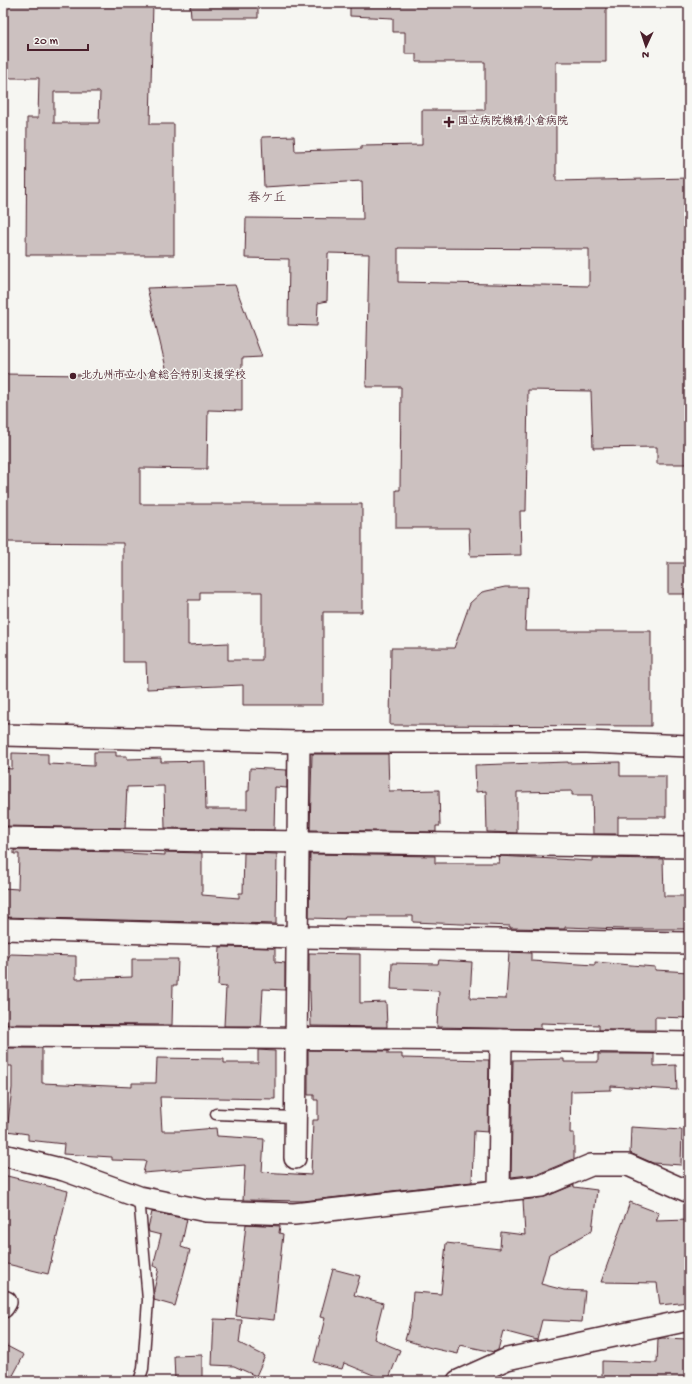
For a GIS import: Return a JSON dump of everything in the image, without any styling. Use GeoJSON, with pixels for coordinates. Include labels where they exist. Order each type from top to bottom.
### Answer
{"type":"FeatureCollection","features":[{"type":"Feature","properties":{"kind":"street"},"geometry":{"type":"LineString","coordinates":[[3,735],[299,742],[586,742],[689,746]]}},
{"type":"Feature","properties":{"kind":"street"},"geometry":{"type":"LineString","coordinates":[[295,1158],[299,742]]}},
{"type":"Feature","properties":{"kind":"street"},"geometry":{"type":"LineString","coordinates":[[3,838],[689,847]]}},
{"type":"Feature","properties":{"kind":"street"},"geometry":{"type":"LineString","coordinates":[[3,929],[297,937],[689,943]]}},
{"type":"Feature","properties":{"kind":"street"},"geometry":{"type":"LineString","coordinates":[[3,1036],[501,1040],[689,1044]]}},
{"type":"Feature","properties":{"kind":"street"},"geometry":{"type":"LineString","coordinates":[[499,1191],[501,1040]]}},
{"type":"Feature","properties":{"kind":"street"},"geometry":{"type":"LineString","coordinates":[[3,1155],[64,1170],[139,1197],[206,1210],[294,1214],[499,1191],[541,1186],[591,1165],[628,1165],[689,1192]]}},
{"type":"Feature","properties":{"kind":"street"},"geometry":{"type":"LineString","coordinates":[[3,1301],[6,1302],[3,1307]]}},
{"type":"Feature","properties":{"kind":"street"},"geometry":{"type":"LineString","coordinates":[[458,1381],[507,1359],[689,1320]]}},
{"type":"Feature","properties":{"kind":"lane"},"geometry":{"type":"LineString","coordinates":[[216,1114],[295,1117]]}},
{"type":"Feature","properties":{"kind":"lane"},"geometry":{"type":"LineString","coordinates":[[139,1197],[148,1300],[143,1369],[139,1381]]}},
{"type":"Feature","properties":{"kind":"building"},"geometry":{"type":"Polygon","coordinates":[[[3,3],[153,3],[150,124],[174,124],[174,255],[26,255],[27,118],[38,118],[39,78],[3,78],[3,3]],[[54,92],[54,123],[99,123],[100,92],[54,92]]]}},
{"type":"Feature","properties":{"kind":"building"},"geometry":{"type":"Polygon","coordinates":[[[190,3],[258,3],[258,18],[191,18],[190,3]]]}},
{"type":"Feature","properties":{"kind":"building"},"geometry":{"type":"Polygon","coordinates":[[[350,3],[606,3],[606,62],[556,62],[556,181],[689,178],[689,464],[657,464],[657,447],[593,448],[591,391],[528,390],[526,511],[520,511],[521,555],[470,556],[469,528],[396,528],[396,490],[400,490],[401,387],[366,387],[369,254],[328,253],[327,301],[318,303],[317,326],[288,325],[289,259],[245,258],[246,218],[363,219],[362,181],[264,187],[262,137],[294,136],[295,151],[361,149],[361,146],[422,145],[422,110],[485,110],[485,62],[416,62],[416,54],[405,54],[405,32],[393,32],[393,18],[350,16],[350,3]],[[398,248],[398,282],[589,286],[589,249],[398,248]]]}},
{"type":"Feature","properties":{"kind":"building"},"geometry":{"type":"Polygon","coordinates":[[[235,285],[262,357],[242,358],[242,411],[208,410],[207,469],[140,468],[140,504],[362,504],[362,612],[323,612],[323,705],[243,705],[243,685],[147,689],[146,662],[123,662],[123,543],[3,542],[3,374],[168,376],[147,288],[235,285]],[[200,592],[200,600],[188,600],[188,645],[228,643],[228,660],[262,660],[262,592],[200,592]]]}},
{"type":"Feature","properties":{"kind":"building"},"geometry":{"type":"Polygon","coordinates":[[[668,563],[689,563],[689,594],[668,594],[668,563]]]}},
{"type":"Feature","properties":{"kind":"building"},"geometry":{"type":"Polygon","coordinates":[[[505,587],[527,587],[525,631],[651,631],[651,726],[390,725],[391,648],[454,648],[470,603],[482,592],[505,587]]]}},
{"type":"Feature","properties":{"kind":"building"},"geometry":{"type":"Polygon","coordinates":[[[94,752],[116,752],[116,756],[127,756],[127,759],[161,758],[161,762],[205,761],[206,809],[247,809],[247,791],[249,791],[250,768],[287,770],[287,788],[275,787],[274,830],[165,828],[164,786],[127,787],[125,828],[3,826],[3,768],[12,769],[12,753],[48,754],[48,764],[94,766],[94,752]]]}},
{"type":"Feature","properties":{"kind":"building"},"geometry":{"type":"Polygon","coordinates":[[[312,754],[388,754],[389,791],[439,790],[440,826],[436,826],[436,832],[310,830],[312,754]]]}},
{"type":"Feature","properties":{"kind":"building"},"geometry":{"type":"Polygon","coordinates":[[[620,762],[620,776],[666,776],[666,817],[618,817],[618,834],[593,834],[592,795],[572,795],[572,791],[517,792],[517,833],[487,832],[486,791],[476,792],[475,765],[620,762]]]}},
{"type":"Feature","properties":{"kind":"building"},"geometry":{"type":"Polygon","coordinates":[[[14,850],[124,852],[165,855],[165,852],[202,853],[202,895],[239,898],[239,893],[243,893],[244,853],[277,854],[276,924],[3,917],[3,888],[18,889],[19,854],[14,854],[14,850]]]}},
{"type":"Feature","properties":{"kind":"building"},"geometry":{"type":"Polygon","coordinates":[[[310,854],[435,856],[435,863],[499,863],[498,856],[593,861],[593,858],[663,859],[664,896],[689,896],[689,929],[565,927],[565,929],[510,928],[510,926],[413,922],[413,916],[345,916],[344,919],[309,918],[310,854]]]}},
{"type":"Feature","properties":{"kind":"building"},"geometry":{"type":"Polygon","coordinates":[[[220,947],[275,948],[275,962],[285,963],[285,990],[263,989],[261,1026],[224,1026],[226,987],[218,986],[220,947]]]}},
{"type":"Feature","properties":{"kind":"building"},"geometry":{"type":"Polygon","coordinates":[[[509,952],[531,953],[531,961],[595,965],[595,962],[655,967],[655,970],[689,972],[689,1018],[655,1017],[655,1030],[599,1030],[599,1025],[541,1023],[541,1029],[437,1027],[439,991],[391,989],[392,963],[438,964],[439,960],[472,962],[470,998],[506,999],[509,952]]]}},
{"type":"Feature","properties":{"kind":"building"},"geometry":{"type":"Polygon","coordinates":[[[309,953],[360,954],[360,1003],[386,1002],[387,1027],[311,1026],[309,953]]]}},
{"type":"Feature","properties":{"kind":"building"},"geometry":{"type":"Polygon","coordinates":[[[10,954],[76,956],[76,979],[132,977],[132,959],[178,959],[177,985],[173,985],[172,1025],[7,1024],[7,1020],[3,1020],[3,957],[9,957],[10,954]]]}},
{"type":"Feature","properties":{"kind":"building"},"geometry":{"type":"Polygon","coordinates":[[[6,1048],[42,1048],[42,1083],[132,1087],[132,1083],[156,1083],[157,1058],[224,1059],[224,1063],[258,1063],[258,1050],[275,1051],[275,1099],[160,1097],[162,1131],[216,1128],[217,1136],[264,1139],[262,1172],[311,1175],[313,1120],[318,1120],[318,1100],[314,1100],[314,1095],[308,1095],[308,1050],[388,1051],[388,1054],[402,1054],[402,1058],[489,1060],[488,1132],[474,1131],[472,1182],[303,1201],[243,1200],[245,1165],[143,1173],[146,1161],[112,1160],[112,1157],[63,1154],[64,1144],[28,1140],[28,1134],[7,1131],[12,1088],[12,1066],[6,1066],[6,1048]]]}},
{"type":"Feature","properties":{"kind":"building"},"geometry":{"type":"Polygon","coordinates":[[[598,1054],[654,1054],[654,1066],[676,1065],[677,1090],[611,1086],[611,1090],[571,1091],[570,1133],[574,1133],[574,1159],[538,1174],[511,1177],[513,1060],[564,1059],[564,1062],[598,1062],[598,1054]]]}},
{"type":"Feature","properties":{"kind":"building"},"geometry":{"type":"Polygon","coordinates":[[[631,1127],[682,1130],[681,1165],[653,1163],[630,1153],[631,1127]]]}},
{"type":"Feature","properties":{"kind":"building"},"geometry":{"type":"Polygon","coordinates":[[[3,1175],[68,1191],[48,1274],[3,1263],[3,1175]]]}},
{"type":"Feature","properties":{"kind":"building"},"geometry":{"type":"Polygon","coordinates":[[[574,1185],[574,1187],[597,1190],[592,1231],[549,1254],[541,1284],[564,1290],[585,1291],[582,1322],[542,1320],[537,1340],[503,1331],[498,1350],[494,1352],[460,1345],[458,1354],[405,1340],[411,1319],[413,1292],[441,1294],[446,1243],[500,1249],[501,1232],[525,1235],[523,1200],[545,1197],[574,1185]]]}},
{"type":"Feature","properties":{"kind":"building"},"geometry":{"type":"Polygon","coordinates":[[[630,1202],[659,1213],[656,1221],[689,1220],[689,1302],[660,1305],[657,1283],[601,1282],[630,1202]]]}},
{"type":"Feature","properties":{"kind":"building"},"geometry":{"type":"Polygon","coordinates":[[[152,1212],[187,1219],[181,1247],[190,1250],[175,1306],[154,1300],[154,1290],[159,1268],[153,1266],[161,1235],[149,1232],[148,1228],[152,1212]]]}},
{"type":"Feature","properties":{"kind":"building"},"geometry":{"type":"Polygon","coordinates":[[[246,1224],[280,1226],[279,1233],[283,1234],[274,1320],[236,1316],[246,1224]]]}},
{"type":"Feature","properties":{"kind":"building"},"geometry":{"type":"Polygon","coordinates":[[[333,1269],[360,1276],[354,1295],[383,1303],[374,1339],[400,1350],[388,1381],[344,1363],[342,1369],[314,1362],[325,1318],[320,1317],[333,1269]]]}},
{"type":"Feature","properties":{"kind":"building"},"geometry":{"type":"Polygon","coordinates":[[[214,1319],[242,1320],[239,1343],[265,1356],[256,1376],[234,1366],[212,1365],[214,1319]]]}},
{"type":"Feature","properties":{"kind":"building"},"geometry":{"type":"Polygon","coordinates":[[[658,1339],[689,1339],[689,1381],[602,1381],[602,1361],[657,1363],[658,1339]]]}},
{"type":"Feature","properties":{"kind":"building"},"geometry":{"type":"Polygon","coordinates":[[[3,1344],[24,1355],[10,1381],[3,1381],[3,1344]]]}},
{"type":"Feature","properties":{"kind":"building"},"geometry":{"type":"Polygon","coordinates":[[[202,1355],[202,1381],[175,1381],[174,1356],[202,1355]]]}},
{"type":"Feature","properties":{"kind":"place","name":"国立病院機構小倉病院"},"geometry":{"type":"Point","coordinates":[449,122]}},
{"type":"Feature","properties":{"kind":"place","name":"北九州市立小倉総合特別支援学校"},"geometry":{"type":"Point","coordinates":[73,376]}},
{"type":"Feature","properties":{"kind":"district","name":"春ケ丘"},"geometry":{"type":"Point","coordinates":[267,198]}}]}
